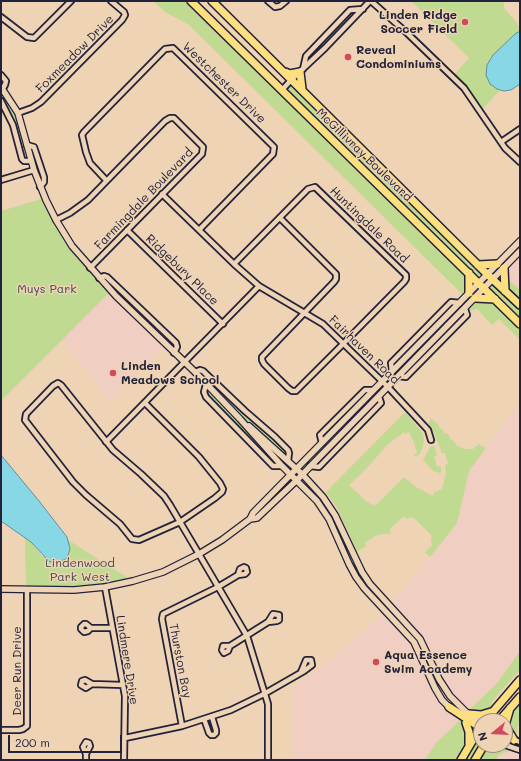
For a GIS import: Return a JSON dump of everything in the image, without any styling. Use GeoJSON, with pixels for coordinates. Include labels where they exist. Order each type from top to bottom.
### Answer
{"type":"FeatureCollection","features":[{"type":"Feature","properties":{"kind":"main road","name":"McGillivray Boulevard"},"geometry":{"type":"LineString","coordinates":[[191,1],[479,282],[520,324]]}},
{"type":"Feature","properties":{"kind":"main road","name":"McGillivray Boulevard"},"geometry":{"type":"LineString","coordinates":[[212,1],[520,305]]}},
{"type":"Feature","properties":{"kind":"main road"},"geometry":{"type":"LineString","coordinates":[[284,72],[290,74],[301,71],[302,89]]}},
{"type":"Feature","properties":{"kind":"main road"},"geometry":{"type":"LineString","coordinates":[[478,265],[497,264]]}},
{"type":"Feature","properties":{"kind":"main road"},"geometry":{"type":"LineString","coordinates":[[504,268],[505,291]]}},
{"type":"Feature","properties":{"kind":"main road"},"geometry":{"type":"LineString","coordinates":[[469,273],[469,293]]}},
{"type":"Feature","properties":{"kind":"main road"},"geometry":{"type":"LineString","coordinates":[[475,298],[495,299]]}},
{"type":"Feature","properties":{"kind":"main road"},"geometry":{"type":"LineString","coordinates":[[469,714],[481,715],[491,712],[520,680]]}},
{"type":"Feature","properties":{"kind":"main road"},"geometry":{"type":"LineString","coordinates":[[506,713],[520,697]]}},
{"type":"Feature","properties":{"kind":"main road"},"geometry":{"type":"LineString","coordinates":[[449,707],[473,723]]}},
{"type":"Feature","properties":{"kind":"main road"},"geometry":{"type":"LineString","coordinates":[[510,708],[506,727],[517,741]]}},
{"type":"Feature","properties":{"kind":"main road"},"geometry":{"type":"LineString","coordinates":[[466,723],[469,732],[469,745]]}},
{"type":"Feature","properties":{"kind":"main road"},"geometry":{"type":"LineString","coordinates":[[460,760],[473,739]]}},
{"type":"Feature","properties":{"kind":"street"},"geometry":{"type":"LineString","coordinates":[[1,17],[28,37],[34,38],[71,1]]}},
{"type":"Feature","properties":{"kind":"street","name":"Foxmeadow Drive"},"geometry":{"type":"LineString","coordinates":[[18,113],[32,108],[41,102],[124,17],[125,15],[122,9],[111,1]]}},
{"type":"Feature","properties":{"kind":"street"},"geometry":{"type":"LineString","coordinates":[[268,1],[275,7],[280,6],[286,1]]}},
{"type":"Feature","properties":{"kind":"street"},"geometry":{"type":"LineString","coordinates":[[282,90],[370,1],[407,33],[464,88],[501,142],[520,162]]}},
{"type":"Feature","properties":{"kind":"street"},"geometry":{"type":"LineString","coordinates":[[301,71],[306,56],[350,10],[363,9]]}},
{"type":"Feature","properties":{"kind":"street","name":"Westchester Drive"},"geometry":{"type":"LineString","coordinates":[[106,180],[90,163],[82,135],[165,49],[173,48],[272,144],[275,151],[199,230]]}},
{"type":"Feature","properties":{"kind":"street"},"geometry":{"type":"LineString","coordinates":[[1,75],[6,81],[2,89],[18,113],[31,161],[40,187],[56,220],[72,246],[99,278],[184,363],[195,372],[282,466],[317,501],[323,509],[349,564],[360,582],[414,642],[435,688],[449,707],[466,723],[473,726]]}},
{"type":"Feature","properties":{"kind":"street"},"geometry":{"type":"LineString","coordinates":[[1,101],[13,125],[22,159],[31,161]]}},
{"type":"Feature","properties":{"kind":"street","name":"Farmingdale Boulevard"},"geometry":{"type":"LineString","coordinates":[[56,220],[79,207],[165,121],[170,118],[174,118],[200,143],[204,151],[202,154],[90,268]]}},
{"type":"Feature","properties":{"kind":"street"},"geometry":{"type":"LineString","coordinates":[[501,142],[520,129]]}},
{"type":"Feature","properties":{"kind":"street"},"geometry":{"type":"LineString","coordinates":[[27,144],[34,147],[44,177],[44,182],[40,187]]}},
{"type":"Feature","properties":{"kind":"street"},"geometry":{"type":"LineString","coordinates":[[1,180],[34,170]]}},
{"type":"Feature","properties":{"kind":"street","name":"Huntingdale Road"},"geometry":{"type":"LineString","coordinates":[[234,264],[308,189],[315,187],[406,275],[404,282],[344,343]]}},
{"type":"Feature","properties":{"kind":"street","name":"Fairhaven Road"},"geometry":{"type":"LineString","coordinates":[[162,194],[234,264],[259,286],[324,324],[383,381],[428,430],[431,440]]}},
{"type":"Feature","properties":{"kind":"street"},"geometry":{"type":"LineString","coordinates":[[280,218],[336,274],[336,278],[334,282],[262,357],[264,364],[288,388],[292,391],[296,391],[344,343]]}},
{"type":"Feature","properties":{"kind":"street","name":"Ridgebury Place"},"geometry":{"type":"LineString","coordinates":[[126,230],[223,324]]}},
{"type":"Feature","properties":{"kind":"street"},"geometry":{"type":"LineString","coordinates":[[1,589],[74,590],[105,587],[133,581],[163,572],[199,554],[222,540],[250,519],[253,513],[520,241]]}},
{"type":"Feature","properties":{"kind":"street"},"geometry":{"type":"LineString","coordinates":[[250,519],[256,518],[297,480],[485,289],[520,251]]}},
{"type":"Feature","properties":{"kind":"street"},"geometry":{"type":"LineString","coordinates":[[106,442],[259,286]]}},
{"type":"Feature","properties":{"kind":"street"},"geometry":{"type":"LineString","coordinates":[[195,372],[200,370],[203,371],[245,412],[275,437],[288,450],[288,461]]}},
{"type":"Feature","properties":{"kind":"street"},"geometry":{"type":"LineString","coordinates":[[145,403],[191,449],[222,486],[222,492],[180,522],[147,538],[138,540],[133,540],[120,524],[73,482],[26,422],[24,417],[28,411],[53,386],[58,383],[65,388],[119,457],[157,489],[170,505],[180,522],[199,554],[247,636],[269,712],[268,760]]}},
{"type":"Feature","properties":{"kind":"street"},"geometry":{"type":"LineString","coordinates":[[206,384],[204,392],[206,397],[273,466],[282,466]]}},
{"type":"Feature","properties":{"kind":"street"},"geometry":{"type":"LineString","coordinates":[[240,419],[302,474],[329,505],[362,572],[370,584],[420,639],[446,691],[473,719]]}},
{"type":"Feature","properties":{"kind":"street"},"geometry":{"type":"LineString","coordinates":[[218,587],[238,575]]}},
{"type":"Feature","properties":{"kind":"street","name":"Lindmere Drive"},"geometry":{"type":"LineString","coordinates":[[105,587],[125,696],[124,760]]}},
{"type":"Feature","properties":{"kind":"street","name":"Thurston Bay"},"geometry":{"type":"LineString","coordinates":[[182,726],[162,616],[164,612],[218,587]]}},
{"type":"Feature","properties":{"kind":"street","name":"Deer Run Drive"},"geometry":{"type":"LineString","coordinates":[[1,730],[19,730],[27,726],[27,590]]}},
{"type":"Feature","properties":{"kind":"street"},"geometry":{"type":"LineString","coordinates":[[230,646],[268,622]]}},
{"type":"Feature","properties":{"kind":"street"},"geometry":{"type":"LineString","coordinates":[[92,628],[112,628]]}},
{"type":"Feature","properties":{"kind":"street"},"geometry":{"type":"LineString","coordinates":[[125,738],[182,726],[212,717],[264,694],[301,672]]}},
{"type":"Feature","properties":{"kind":"street"},"geometry":{"type":"LineString","coordinates":[[92,684],[123,685]]}},
{"type":"Feature","properties":{"kind":"street"},"geometry":{"type":"LineString","coordinates":[[204,719],[209,733],[214,735],[216,730],[212,717]]}},
{"type":"Feature","properties":{"kind":"street"},"geometry":{"type":"LineString","coordinates":[[86,754],[86,760]]}},
{"type":"Feature","properties":{"kind":"shaded area"},"geometry":{"type":"Polygon","coordinates":[[[520,251],[520,290],[509,279],[504,279],[504,268],[520,251]]]}},
{"type":"Feature","properties":{"kind":"shaded area","name":"Linden Meadows School"},"geometry":{"type":"Polygon","coordinates":[[[112,291],[166,345],[110,401],[62,339],[112,291]]]}},
{"type":"Feature","properties":{"kind":"shaded area"},"geometry":{"type":"Polygon","coordinates":[[[520,403],[520,651],[497,683],[466,712],[446,691],[420,639],[390,605],[457,523],[469,471],[520,403]]]}},
{"type":"Feature","properties":{"kind":"shaded area"},"geometry":{"type":"Polygon","coordinates":[[[386,611],[414,642],[435,688],[461,719],[436,743],[425,760],[294,760],[294,686],[338,654],[386,611]]]}},
{"type":"Feature","properties":{"kind":"shaded area"},"geometry":{"type":"Polygon","coordinates":[[[513,751],[520,753],[520,760],[496,760],[499,755],[513,753],[513,751]]]}},
{"type":"Feature","properties":{"kind":"green space"},"geometry":{"type":"Polygon","coordinates":[[[153,1],[191,1],[282,90],[292,79],[487,274],[520,241],[520,251],[493,280],[504,291],[504,279],[508,279],[520,290],[520,340],[499,319],[492,325],[478,310],[476,309],[472,311],[468,307],[467,313],[406,377],[399,376],[379,396],[381,400],[319,467],[310,466],[302,474],[296,469],[322,443],[320,435],[365,390],[374,390],[392,372],[391,363],[451,302],[460,303],[465,297],[189,25],[165,12],[153,1]]]}},
{"type":"Feature","properties":{"kind":"green space"},"geometry":{"type":"Polygon","coordinates":[[[411,1],[504,1],[504,8],[517,23],[520,31],[514,34],[490,59],[497,89],[500,90],[480,112],[467,93],[452,77],[469,58],[411,1]]]}},
{"type":"Feature","properties":{"kind":"green space"},"geometry":{"type":"Polygon","coordinates":[[[356,11],[305,63],[307,58],[351,12],[356,11]]]}},
{"type":"Feature","properties":{"kind":"green space"},"geometry":{"type":"Polygon","coordinates":[[[1,77],[5,81],[3,89],[18,113],[27,144],[33,146],[44,177],[40,187],[31,161],[24,161],[13,125],[1,101],[1,77]]]}},
{"type":"Feature","properties":{"kind":"green space","name":"Muys Park"},"geometry":{"type":"Polygon","coordinates":[[[45,198],[56,220],[99,278],[104,276],[176,343],[174,353],[111,291],[1,401],[1,211],[45,198]]]}},
{"type":"Feature","properties":{"kind":"green space"},"geometry":{"type":"Polygon","coordinates":[[[200,370],[288,450],[288,461],[296,469],[291,474],[282,466],[277,467],[206,397],[206,384],[195,372],[200,370]]]}},
{"type":"Feature","properties":{"kind":"green space"},"geometry":{"type":"Polygon","coordinates":[[[405,412],[423,433],[423,447],[419,455],[413,455],[417,453],[413,440],[409,432],[405,434],[404,432],[388,444],[366,469],[349,485],[367,502],[373,505],[377,504],[404,477],[416,487],[433,496],[434,492],[442,489],[446,473],[445,465],[448,464],[445,453],[442,453],[434,433],[429,426],[431,418],[439,425],[439,427],[444,431],[443,432],[450,436],[449,437],[451,440],[452,439],[456,445],[464,449],[473,449],[479,444],[486,448],[469,471],[457,523],[430,557],[425,552],[432,545],[432,536],[413,517],[406,519],[404,516],[390,529],[391,534],[375,536],[365,543],[366,546],[357,552],[337,508],[326,492],[405,412]]]}},
{"type":"Feature","properties":{"kind":"green space"},"geometry":{"type":"Polygon","coordinates":[[[434,446],[437,455],[434,456],[437,467],[441,466],[441,472],[439,476],[440,473],[433,471],[423,460],[430,447],[434,446]]]}},
{"type":"Feature","properties":{"kind":"green space"},"geometry":{"type":"Polygon","coordinates":[[[291,474],[297,480],[257,518],[250,519],[291,474]]]}},
{"type":"Feature","properties":{"kind":"green space","name":"Lindenwood Park West"},"geometry":{"type":"Polygon","coordinates":[[[25,538],[31,542],[42,556],[62,561],[67,558],[69,554],[68,540],[133,581],[105,587],[26,590],[25,538]]]}},
{"type":"Feature","properties":{"kind":"green space"},"geometry":{"type":"Polygon","coordinates":[[[520,651],[520,670],[492,702],[491,707],[482,713],[481,711],[473,711],[470,709],[497,683],[520,651]]]}},
{"type":"Feature","properties":{"kind":"green space"},"geometry":{"type":"Polygon","coordinates":[[[520,702],[520,723],[516,736],[513,734],[513,713],[511,713],[520,702]]]}},
{"type":"Feature","properties":{"kind":"green space"},"geometry":{"type":"Polygon","coordinates":[[[461,719],[466,723],[470,744],[473,741],[473,753],[478,753],[475,760],[425,760],[436,743],[461,719]]]}},
{"type":"Feature","properties":{"kind":"green space"},"geometry":{"type":"Polygon","coordinates":[[[504,753],[499,755],[496,760],[480,760],[483,754],[504,753]]]}},
{"type":"Feature","properties":{"kind":"water"},"geometry":{"type":"Polygon","coordinates":[[[520,31],[520,84],[511,90],[504,91],[497,89],[490,84],[486,75],[487,65],[493,55],[520,31]]]}},
{"type":"Feature","properties":{"kind":"water"},"geometry":{"type":"Polygon","coordinates":[[[1,455],[67,537],[70,549],[67,558],[62,561],[50,562],[31,542],[1,521],[1,455]]]}},
{"type":"Feature","properties":{"kind":"place","name":"Linden Ridge Soccer Field"},"geometry":{"type":"Point","coordinates":[465,22]}},
{"type":"Feature","properties":{"kind":"place","name":"Reveal Condominiums"},"geometry":{"type":"Point","coordinates":[348,57]}},
{"type":"Feature","properties":{"kind":"place","name":"Linden Meadows School"},"geometry":{"type":"Point","coordinates":[113,373]}},
{"type":"Feature","properties":{"kind":"place","name":"Aqua Essence Swim Academy"},"geometry":{"type":"Point","coordinates":[376,662]}}]}
